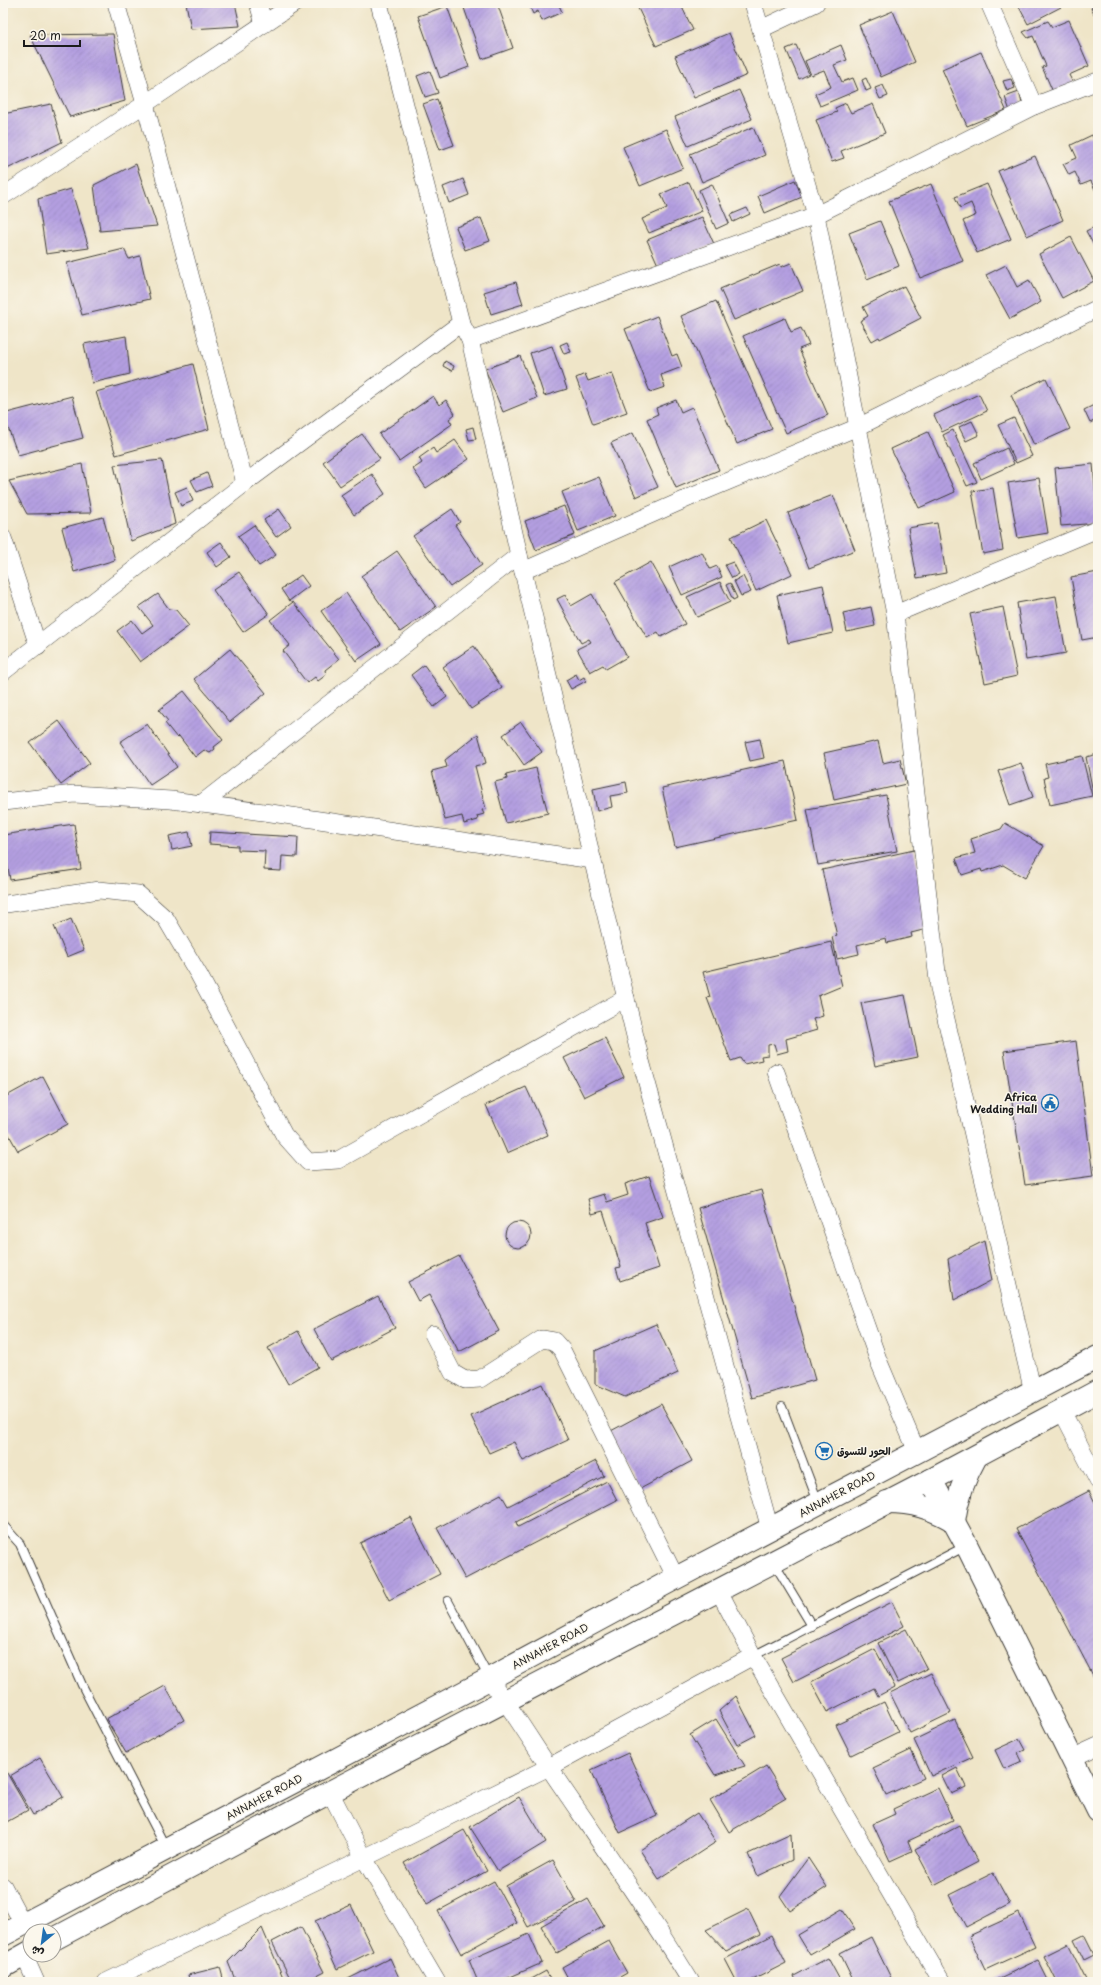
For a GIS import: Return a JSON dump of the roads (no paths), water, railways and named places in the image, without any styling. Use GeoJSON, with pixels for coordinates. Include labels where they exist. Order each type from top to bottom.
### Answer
{"type":"FeatureCollection","features":[{"type":"Feature","properties":{"kind":"main road","name":"ANNAHER ROAD"},"geometry":{"type":"LineString","coordinates":[[25,1923],[489,1679],[818,1503],[1098,1357]]}},
{"type":"Feature","properties":{"kind":"main road"},"geometry":{"type":"LineString","coordinates":[[62,1935],[330,1792],[507,1702],[718,1590],[976,1457],[1098,1391]]}},
{"type":"Feature","properties":{"kind":"main road"},"geometry":{"type":"LineString","coordinates":[[954,1521],[958,1494],[976,1457]]}},
{"type":"Feature","properties":{"kind":"main road"},"geometry":{"type":"LineString","coordinates":[[932,1480],[967,1546],[1098,1811]]}},
{"type":"Feature","properties":{"kind":"main road"},"geometry":{"type":"LineString","coordinates":[[887,1502],[914,1503],[927,1507],[954,1521]]}},
{"type":"Feature","properties":{"kind":"main road","name":"ANNAHER ROAD"},"geometry":{"type":"LineString","coordinates":[[3,1935],[22,1925]]}},
{"type":"Feature","properties":{"kind":"main road"},"geometry":{"type":"LineString","coordinates":[[3,1967],[22,1957]]}},
{"type":"Feature","properties":{"kind":"street"},"geometry":{"type":"LineString","coordinates":[[116,3],[145,104],[245,483]]}},
{"type":"Feature","properties":{"kind":"street"},"geometry":{"type":"LineString","coordinates":[[258,3],[264,24]]}},
{"type":"Feature","properties":{"kind":"street"},"geometry":{"type":"LineString","coordinates":[[3,196],[145,104],[295,3]]}},
{"type":"Feature","properties":{"kind":"street"},"geometry":{"type":"LineString","coordinates":[[379,3],[461,323],[470,340],[521,563],[641,1061],[770,1529]]}},
{"type":"Feature","properties":{"kind":"street"},"geometry":{"type":"LineString","coordinates":[[753,3],[816,215],[895,614],[939,989],[1033,1392]]}},
{"type":"Feature","properties":{"kind":"street"},"geometry":{"type":"LineString","coordinates":[[761,28],[816,3]]}},
{"type":"Feature","properties":{"kind":"street"},"geometry":{"type":"LineString","coordinates":[[989,3],[1034,106]]}},
{"type":"Feature","properties":{"kind":"street"},"geometry":{"type":"LineString","coordinates":[[470,340],[816,215],[1034,106],[1098,81]]}},
{"type":"Feature","properties":{"kind":"street"},"geometry":{"type":"LineString","coordinates":[[201,804],[521,563],[693,496],[858,427],[1098,308]]}},
{"type":"Feature","properties":{"kind":"street"},"geometry":{"type":"LineString","coordinates":[[3,672],[245,483],[461,323]]}},
{"type":"Feature","properties":{"kind":"street"},"geometry":{"type":"LineString","coordinates":[[895,614],[1098,529]]}},
{"type":"Feature","properties":{"kind":"street"},"geometry":{"type":"LineString","coordinates":[[3,538],[38,646]]}},
{"type":"Feature","properties":{"kind":"street"},"geometry":{"type":"LineString","coordinates":[[3,802],[74,794],[171,800],[593,860]]}},
{"type":"Feature","properties":{"kind":"street"},"geometry":{"type":"LineString","coordinates":[[6,904],[99,890],[138,894],[166,919],[199,975],[284,1135],[308,1162],[338,1160],[626,998]]}},
{"type":"Feature","properties":{"kind":"street"},"geometry":{"type":"LineString","coordinates":[[776,1072],[879,1362],[917,1452]]}},
{"type":"Feature","properties":{"kind":"street"},"geometry":{"type":"LineString","coordinates":[[433,1334],[453,1373],[465,1380],[480,1379],[542,1339],[554,1342],[562,1350],[676,1578]]}},
{"type":"Feature","properties":{"kind":"street"},"geometry":{"type":"LineString","coordinates":[[1062,1411],[1098,1481]]}},
{"type":"Feature","properties":{"kind":"street"},"geometry":{"type":"LineString","coordinates":[[718,1590],[753,1656],[942,1982]]}},
{"type":"Feature","properties":{"kind":"street"},"geometry":{"type":"LineString","coordinates":[[106,1982],[549,1767],[753,1656]]}},
{"type":"Feature","properties":{"kind":"street"},"geometry":{"type":"LineString","coordinates":[[489,1679],[507,1702],[658,1928],[691,1982]]}},
{"type":"Feature","properties":{"kind":"street"},"geometry":{"type":"LineString","coordinates":[[1072,1758],[1098,1746]]}},
{"type":"Feature","properties":{"kind":"street"},"geometry":{"type":"LineString","coordinates":[[330,1792],[364,1858],[437,1982]]}},
{"type":"Feature","properties":{"kind":"street"},"geometry":{"type":"LineString","coordinates":[[3,1886],[22,1923]]}},
{"type":"Feature","properties":{"kind":"street"},"geometry":{"type":"LineString","coordinates":[[30,1963],[36,1982]]}},
{"type":"Feature","properties":{"kind":"lane"},"geometry":{"type":"LineString","coordinates":[[782,1407],[818,1503]]}},
{"type":"Feature","properties":{"kind":"lane"},"geometry":{"type":"LineString","coordinates":[[3,1525],[20,1544],[82,1685],[166,1848]]}},
{"type":"Feature","properties":{"kind":"lane"},"geometry":{"type":"LineString","coordinates":[[753,1656],[967,1546]]}},
{"type":"Feature","properties":{"kind":"lane"},"geometry":{"type":"LineString","coordinates":[[773,1562],[812,1626]]}},
{"type":"Feature","properties":{"kind":"lane"},"geometry":{"type":"LineString","coordinates":[[448,1601],[489,1679]]}},
{"type":"Feature","properties":{"kind":"place","name":"Africa Wedding Hall"},"geometry":{"type":"Point","coordinates":[1050,1103]}},
{"type":"Feature","properties":{"kind":"place","name":"الحور للتسوق"},"geometry":{"type":"Point","coordinates":[824,1451]}}]}
